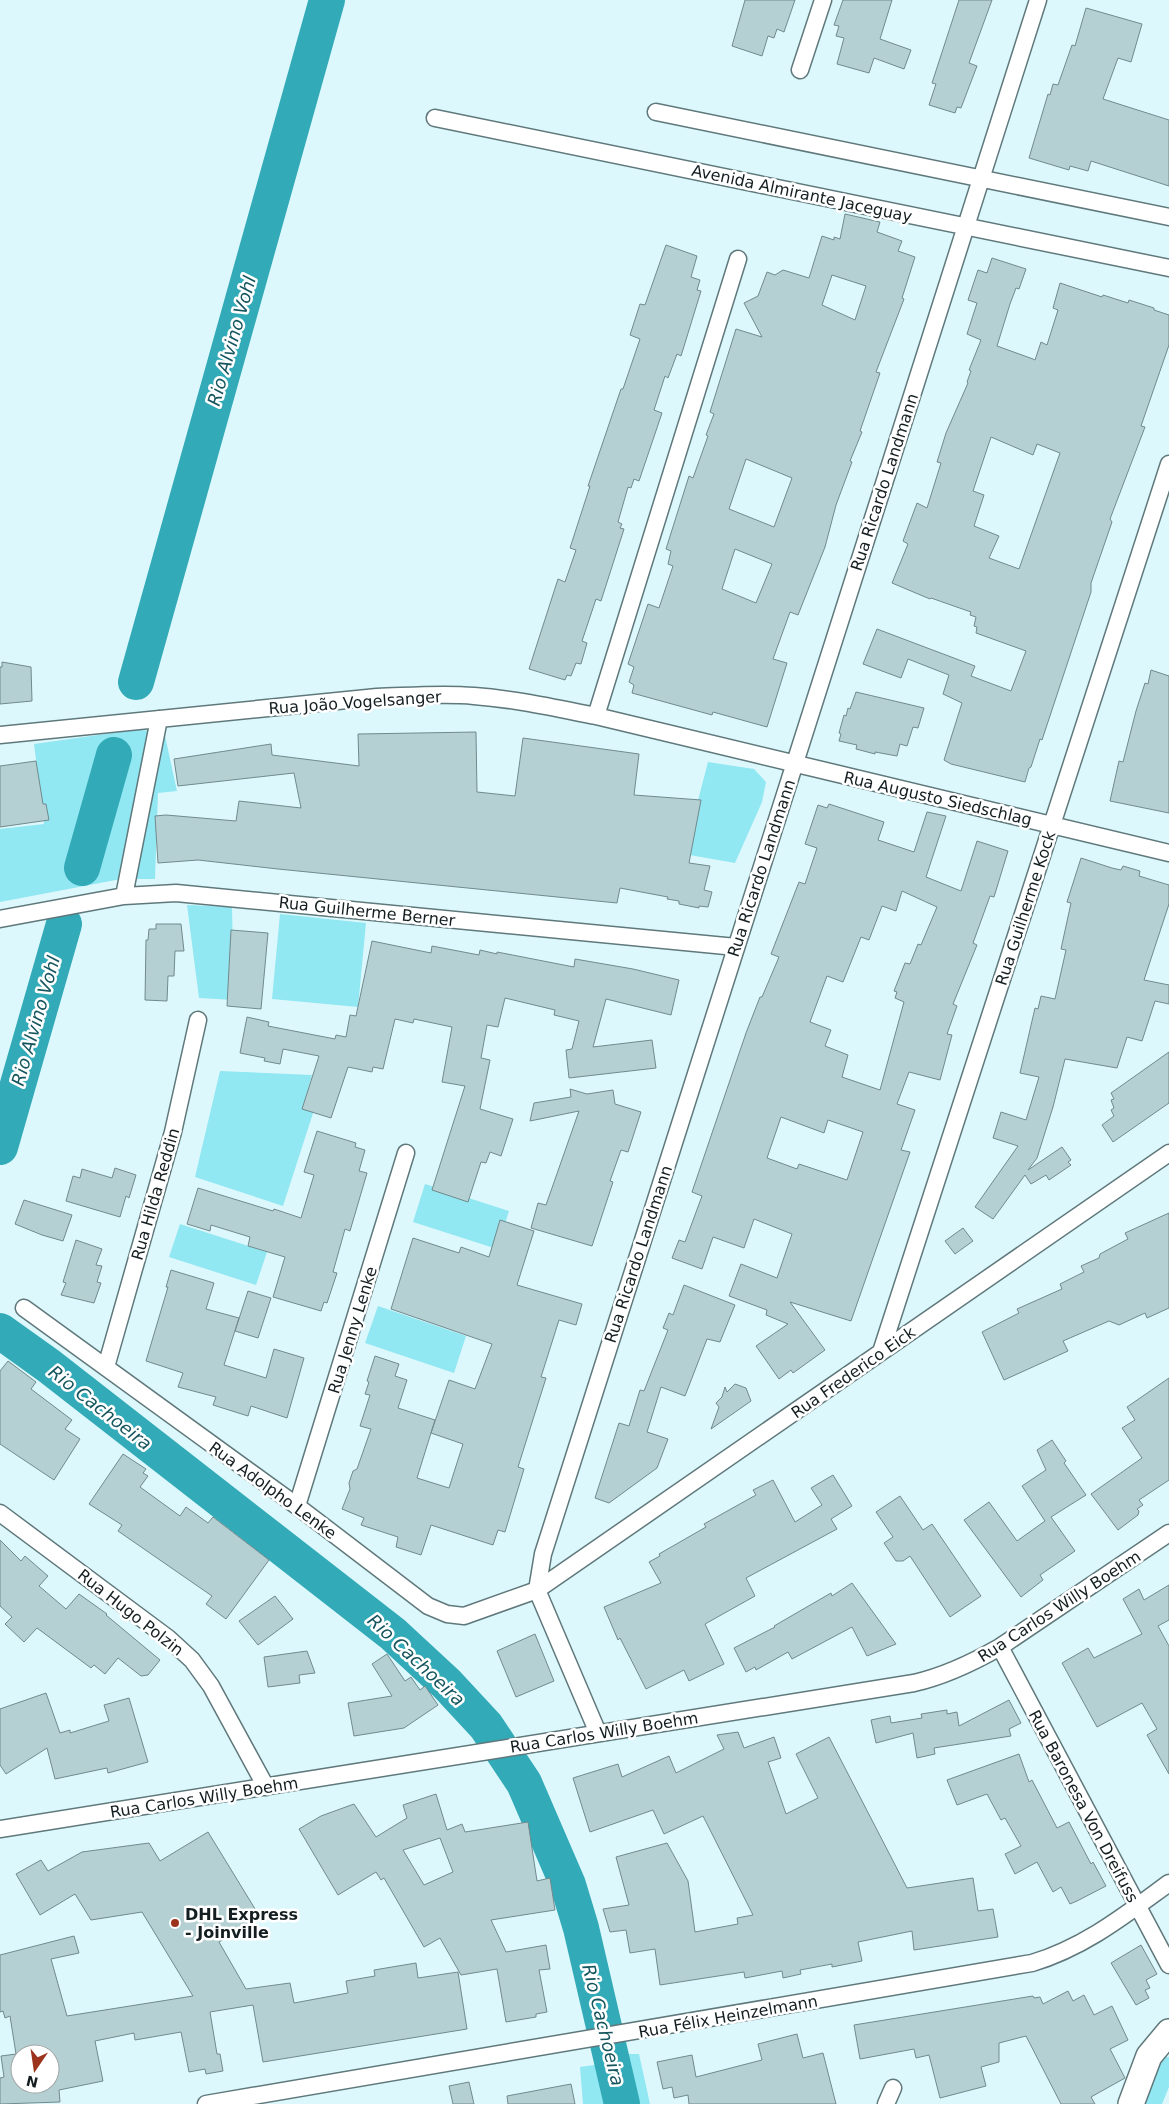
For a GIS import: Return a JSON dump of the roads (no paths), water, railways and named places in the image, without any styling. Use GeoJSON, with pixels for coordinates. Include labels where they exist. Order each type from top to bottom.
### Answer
{"type":"FeatureCollection","features":[{"type":"Feature","properties":{"kind":"main road"},"geometry":{"type":"LineString","coordinates":[[1131,2104],[1149,2056],[1169,2032]]}},
{"type":"Feature","properties":{"kind":"street"},"geometry":{"type":"LineString","coordinates":[[800,70],[823,0]]}},
{"type":"Feature","properties":{"kind":"street","name":"Rua Ricardo Landmann"},"geometry":{"type":"LineString","coordinates":[[537,1590],[543,1554],[551,1528],[1038,0]]}},
{"type":"Feature","properties":{"kind":"street"},"geometry":{"type":"LineString","coordinates":[[656,112],[1169,217]]}},
{"type":"Feature","properties":{"kind":"street","name":"Avenida Almirante Jaceguay"},"geometry":{"type":"LineString","coordinates":[[435,118],[1169,268]]}},
{"type":"Feature","properties":{"kind":"street"},"geometry":{"type":"LineString","coordinates":[[596,716],[738,259]]}},
{"type":"Feature","properties":{"kind":"street","name":"Rua Guilherme Kock"},"geometry":{"type":"LineString","coordinates":[[881,1352],[1169,464]]}},
{"type":"Feature","properties":{"kind":"street","name":"Rua João Vogelsanger"},"geometry":{"type":"LineString","coordinates":[[0,735],[377,697],[433,694],[472,695],[596,716],[794,764]]}},
{"type":"Feature","properties":{"kind":"street"},"geometry":{"type":"LineString","coordinates":[[124,896],[159,719]]}},
{"type":"Feature","properties":{"kind":"street","name":"Rua Augusto Siedschlag"},"geometry":{"type":"LineString","coordinates":[[794,764],[1169,853]]}},
{"type":"Feature","properties":{"kind":"street","name":"Rua Guilherme Berner"},"geometry":{"type":"LineString","coordinates":[[0,919],[124,896],[176,893],[736,947]]}},
{"type":"Feature","properties":{"kind":"street","name":"Rua Hilda Reddin"},"geometry":{"type":"LineString","coordinates":[[106,1367],[173,1132],[198,1020]]}},
{"type":"Feature","properties":{"kind":"street","name":"Rua Jenny Lenke"},"geometry":{"type":"LineString","coordinates":[[297,1506],[406,1153]]}},
{"type":"Feature","properties":{"kind":"street","name":"Rua Frederico Eick"},"geometry":{"type":"LineString","coordinates":[[537,1590],[1169,1153]]}},
{"type":"Feature","properties":{"kind":"street","name":"Rua Adolpho Lenke"},"geometry":{"type":"LineString","coordinates":[[24,1308],[297,1506],[428,1606],[447,1614],[464,1616],[537,1590]]}},
{"type":"Feature","properties":{"kind":"street","name":"Rua Hugo Polzin"},"geometry":{"type":"LineString","coordinates":[[0,1513],[168,1638],[192,1660],[211,1686],[266,1787]]}},
{"type":"Feature","properties":{"kind":"street","name":"Rua Carlos Willy Boehm"},"geometry":{"type":"LineString","coordinates":[[0,1829],[914,1683],[945,1675],[1000,1647],[1169,1533]]}},
{"type":"Feature","properties":{"kind":"street"},"geometry":{"type":"LineString","coordinates":[[537,1590],[598,1733]]}},
{"type":"Feature","properties":{"kind":"street","name":"Rua Baronesa Von Dreifuss"},"geometry":{"type":"LineString","coordinates":[[1000,1647],[1169,1965]]}},
{"type":"Feature","properties":{"kind":"street","name":"Rua Félix Heinzelmann"},"geometry":{"type":"LineString","coordinates":[[206,2104],[585,2041],[1032,1963],[1058,1955],[1078,1944],[1169,1883]]}},
{"type":"Feature","properties":{"kind":"street"},"geometry":{"type":"LineString","coordinates":[[886,2104],[893,2088]]}},
{"type":"Feature","properties":{"kind":"waterway","name":"Rio Alvino Vohl"},"geometry":{"type":"LineString","coordinates":[[136,682],[327,0]]}},
{"type":"Feature","properties":{"kind":"waterway","name":"Rio Alvino Vohl"},"geometry":{"type":"LineString","coordinates":[[82,868],[114,755]]}},
{"type":"Feature","properties":{"kind":"waterway","name":"Rio Alvino Vohl"},"geometry":{"type":"LineString","coordinates":[[0,1147],[64,924]]}},
{"type":"Feature","properties":{"kind":"waterway","name":"Rio Cachoeira"},"geometry":{"type":"LineString","coordinates":[[0,1331],[49,1366],[393,1634],[447,1684],[486,1726],[524,1783],[568,1885],[581,1928],[622,2104]]}},
{"type":"Feature","properties":{"kind":"place","name":"DHL Express - Joinville"},"geometry":{"type":"Point","coordinates":[175,1923]}}]}
